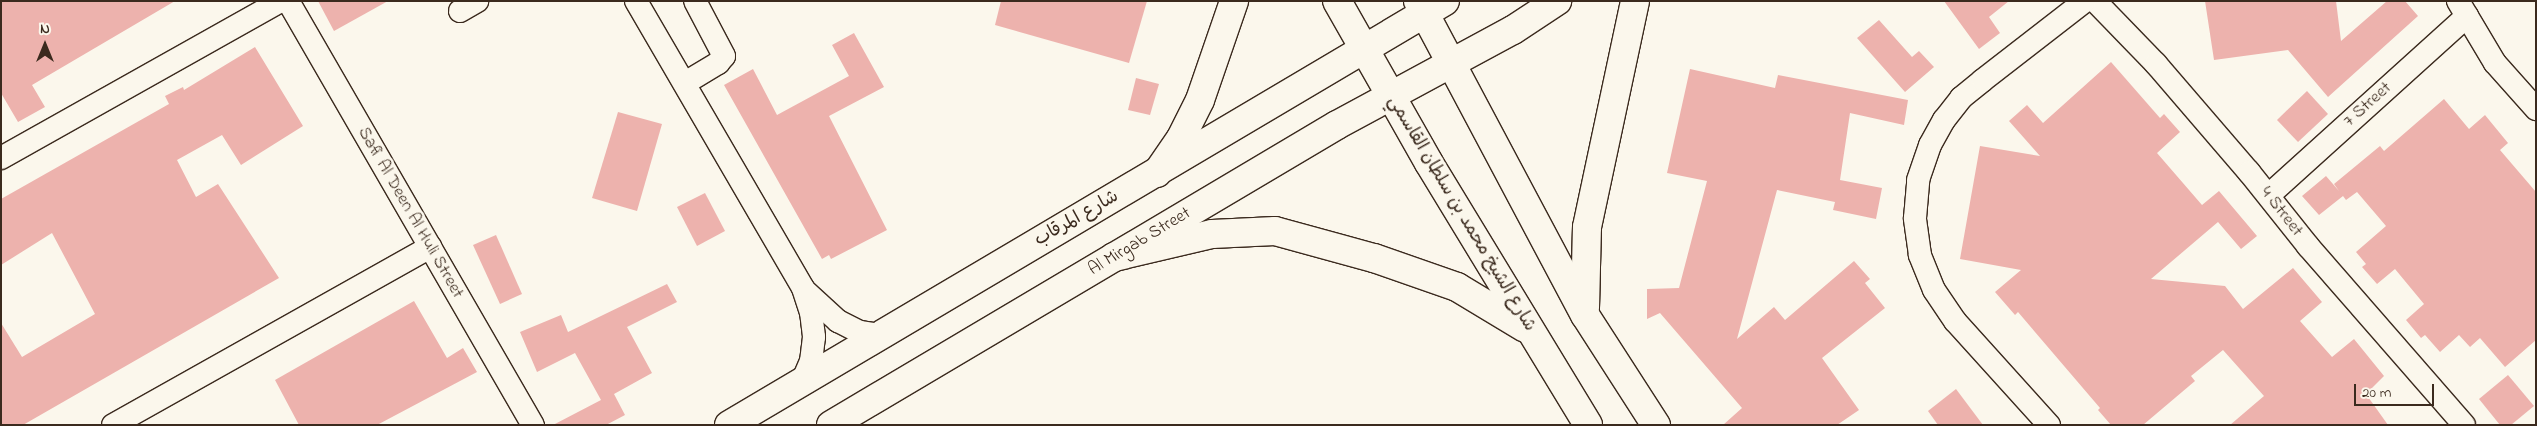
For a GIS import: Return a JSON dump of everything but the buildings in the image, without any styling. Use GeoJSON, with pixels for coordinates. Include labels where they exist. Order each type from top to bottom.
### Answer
{"type":"FeatureCollection","features":[{"type":"Feature","properties":{"kind":"main road"},"geometry":{"type":"LineString","coordinates":[[1157,173],[1181,138],[1200,100],[1234,1]]}},
{"type":"Feature","properties":{"kind":"main road","name":"شارع الشيخ محمد بن سلطان القاسمي"},"geometry":{"type":"LineString","coordinates":[[1337,1],[1391,96],[1588,425]]}},
{"type":"Feature","properties":{"kind":"main road","name":"Al Mirgab Street"},"geometry":{"type":"LineString","coordinates":[[831,425],[1391,96],[1513,30],[1556,1]]}},
{"type":"Feature","properties":{"kind":"main road"},"geometry":{"type":"LineString","coordinates":[[1585,315],[1587,227],[1635,1]]}},
{"type":"Feature","properties":{"kind":"main road"},"geometry":{"type":"LineString","coordinates":[[1430,6],[1452,63],[1585,315],[1656,425]]}},
{"type":"Feature","properties":{"kind":"main road","name":"شارع المرقاب"},"geometry":{"type":"LineString","coordinates":[[729,425],[1365,50],[1430,6]]}},
{"type":"Feature","properties":{"kind":"main road"},"geometry":{"type":"LineString","coordinates":[[1114,257],[1212,234],[1243,230],[1282,233],[1374,258],[1457,287],[1532,333]]}},
{"type":"Feature","properties":{"kind":"street"},"geometry":{"type":"LineString","coordinates":[[1,158],[281,1]]}},
{"type":"Feature","properties":{"kind":"street","name":"Safi Al Deen Al Huli Street"},"geometry":{"type":"LineString","coordinates":[[288,1],[533,425]]}},
{"type":"Feature","properties":{"kind":"street"},"geometry":{"type":"LineString","coordinates":[[636,1],[803,288],[819,307],[838,321],[860,332],[881,335]]}},
{"type":"Feature","properties":{"kind":"street"},"geometry":{"type":"LineString","coordinates":[[685,83],[718,63],[724,56],[695,1]]}},
{"type":"Feature","properties":{"kind":"street"},"geometry":{"type":"LineString","coordinates":[[2049,425],[1955,321],[1934,290],[1920,255],[1915,218],[1918,180],[1930,145],[1961,98],[2085,1]]}},
{"type":"Feature","properties":{"kind":"street","name":"4 Street"},"geometry":{"type":"LineString","coordinates":[[2096,1],[2147,53],[2269,195],[2308,246],[2464,425]]}},
{"type":"Feature","properties":{"kind":"street"},"geometry":{"type":"LineString","coordinates":[[2462,8],[2495,63],[2536,109]]}},
{"type":"Feature","properties":{"kind":"street","name":"7 Street"},"geometry":{"type":"LineString","coordinates":[[2269,195],[2462,8]]}},
{"type":"Feature","properties":{"kind":"street"},"geometry":{"type":"LineString","coordinates":[[113,425],[430,247]]}},
{"type":"Feature","properties":{"kind":"street"},"geometry":{"type":"LineString","coordinates":[[802,382],[811,361],[814,337],[811,312],[803,288]]}}]}
